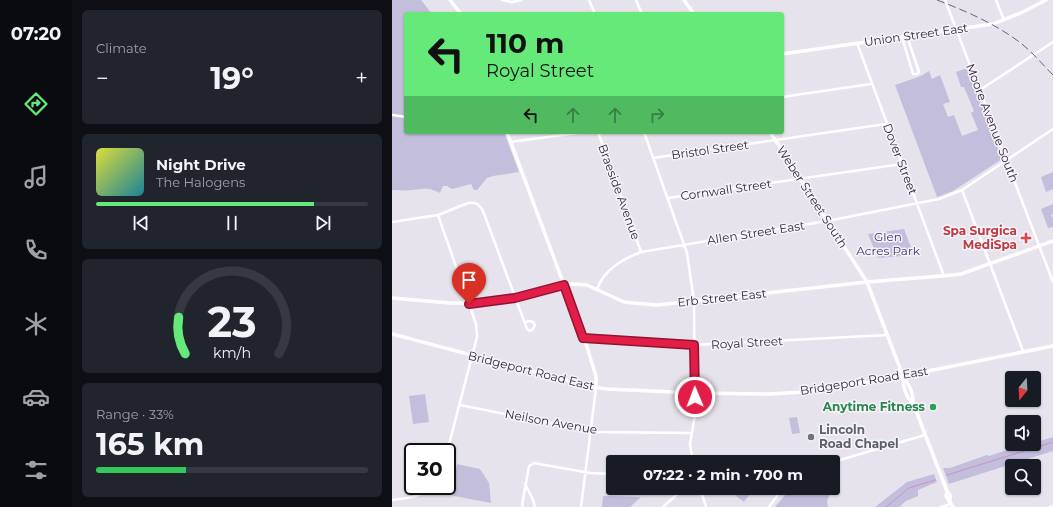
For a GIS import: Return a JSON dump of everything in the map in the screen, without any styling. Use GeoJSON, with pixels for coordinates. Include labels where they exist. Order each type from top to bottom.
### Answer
{"type":"FeatureCollection","features":[{"type":"Feature","properties":{"kind":"main road"},"geometry":{"type":"LineString","coordinates":[[450,0],[459,12]]}},
{"type":"Feature","properties":{"kind":"main road"},"geometry":{"type":"LineString","coordinates":[[684,0],[693,12]]}},
{"type":"Feature","properties":{"kind":"main road","name":"Union Street East"},"geometry":{"type":"LineString","coordinates":[[784,54],[993,24],[1023,12],[1046,0]]}},
{"type":"Feature","properties":{"kind":"main road"},"geometry":{"type":"LineString","coordinates":[[508,134],[583,338],[596,376],[596,388]]}},
{"type":"Feature","properties":{"kind":"main road","name":"Weber Street South"},"geometry":{"type":"LineString","coordinates":[[771,134],[867,282],[903,376],[907,381],[913,403],[947,491],[946,496],[951,504]]}},
{"type":"Feature","properties":{"kind":"main road","name":"Erb Street East"},"geometry":{"type":"LineString","coordinates":[[392,298],[469,304],[515,298],[564,285],[581,284],[597,289],[616,299],[633,304],[657,305],[867,282],[961,274],[1053,241]]}},
{"type":"Feature","properties":{"kind":"main road","name":"Bridgeport Road East"},"geometry":{"type":"LineString","coordinates":[[392,334],[596,388],[695,393],[770,394],[804,392],[903,376],[1053,346]]}},
{"type":"Feature","properties":{"kind":"street"},"geometry":{"type":"LineString","coordinates":[[502,0],[512,2],[521,0]]}},
{"type":"Feature","properties":{"kind":"street"},"geometry":{"type":"LineString","coordinates":[[589,0],[594,12]]}},
{"type":"Feature","properties":{"kind":"street"},"geometry":{"type":"LineString","coordinates":[[636,0],[641,12]]}},
{"type":"Feature","properties":{"kind":"street","name":"Moore Avenue South"},"geometry":{"type":"LineString","coordinates":[[945,0],[1053,282]]}},
{"type":"Feature","properties":{"kind":"street"},"geometry":{"type":"LineString","coordinates":[[996,0],[1004,20]]}},
{"type":"Feature","properties":{"kind":"street"},"geometry":{"type":"LineString","coordinates":[[902,37],[914,74],[917,74],[919,72],[907,36]]}},
{"type":"Feature","properties":{"kind":"street"},"geometry":{"type":"LineString","coordinates":[[980,90],[1053,42]]}},
{"type":"Feature","properties":{"kind":"street","name":"Dover Street"},"geometry":{"type":"LineString","coordinates":[[856,43],[944,276]]}},
{"type":"Feature","properties":{"kind":"street"},"geometry":{"type":"LineString","coordinates":[[784,97],[871,84]]}},
{"type":"Feature","properties":{"kind":"street"},"geometry":{"type":"LineString","coordinates":[[392,115],[404,117]]}},
{"type":"Feature","properties":{"kind":"street","name":"Bristol Street"},"geometry":{"type":"LineString","coordinates":[[653,158],[886,124]]}},
{"type":"Feature","properties":{"kind":"street","name":"Allen Street East"},"geometry":{"type":"LineString","coordinates":[[597,289],[600,282],[612,267],[622,260],[641,252],[827,221],[939,199],[962,190],[1053,129]]}},
{"type":"Feature","properties":{"kind":"street"},"geometry":{"type":"LineString","coordinates":[[510,142],[570,134]]}},
{"type":"Feature","properties":{"kind":"street","name":"Braeside Avenue"},"geometry":{"type":"LineString","coordinates":[[599,134],[641,252]]}},
{"type":"Feature","properties":{"kind":"street"},"geometry":{"type":"LineString","coordinates":[[645,134],[685,245],[694,301],[695,416],[690,444],[692,455]]}},
{"type":"Feature","properties":{"kind":"street","name":"Cornwall Street"},"geometry":{"type":"LineString","coordinates":[[668,198],[902,164]]}},
{"type":"Feature","properties":{"kind":"street"},"geometry":{"type":"LineString","coordinates":[[962,190],[1023,352]]}},
{"type":"Feature","properties":{"kind":"street"},"geometry":{"type":"LineString","coordinates":[[392,222],[438,215],[473,203],[479,205],[483,211],[525,322]]}},
{"type":"Feature","properties":{"kind":"street"},"geometry":{"type":"LineString","coordinates":[[438,215],[476,324],[477,337],[449,443]]}},
{"type":"Feature","properties":{"kind":"street","name":"Royal Street"},"geometry":{"type":"LineString","coordinates":[[583,338],[694,345],[887,335]]}},
{"type":"Feature","properties":{"kind":"street"},"geometry":{"type":"LineString","coordinates":[[581,507],[596,388]]}},
{"type":"Feature","properties":{"kind":"street","name":"Neilson Avenue"},"geometry":{"type":"LineString","coordinates":[[460,405],[591,431],[691,433]]}},
{"type":"Feature","properties":{"kind":"street"},"geometry":{"type":"LineString","coordinates":[[840,460],[925,435]]}},
{"type":"Feature","properties":{"kind":"street"},"geometry":{"type":"LineString","coordinates":[[523,507],[522,504],[529,466],[534,463],[585,473],[606,474]]}},
{"type":"Feature","properties":{"kind":"street"},"geometry":{"type":"LineString","coordinates":[[525,484],[535,507]]}},
{"type":"Feature","properties":{"kind":"street"},"geometry":{"type":"LineString","coordinates":[[392,500],[416,497],[420,495]]}},
{"type":"Feature","properties":{"kind":"street"},"geometry":{"type":"LineString","coordinates":[[663,507],[676,495]]}},
{"type":"Feature","properties":{"kind":"street"},"geometry":{"type":"LineString","coordinates":[[702,495],[706,507]]}},
{"type":"Feature","properties":{"kind":"street"},"geometry":{"type":"LineString","coordinates":[[768,507],[777,495]]}},
{"type":"Feature","properties":{"kind":"street"},"geometry":{"type":"LineString","coordinates":[[941,507],[951,504]]}},
{"type":"Feature","properties":{"kind":"green space"},"geometry":{"type":"Polygon","coordinates":[[[392,0],[421,0],[430,12],[404,12],[404,134],[505,134],[519,172],[487,178],[477,190],[474,190],[471,184],[452,189],[447,186],[443,186],[440,193],[426,189],[392,190],[392,0]]]}},
{"type":"Feature","properties":{"kind":"green space"},"geometry":{"type":"Polygon","coordinates":[[[967,68],[1002,159],[953,191],[937,197],[895,85],[921,76],[929,71],[932,79],[940,75],[950,102],[943,104],[948,117],[954,115],[962,136],[978,130],[971,113],[974,111],[964,87],[961,87],[956,72],[967,68]]]}},
{"type":"Feature","properties":{"kind":"green space"},"geometry":{"type":"Polygon","coordinates":[[[1053,172],[1053,189],[1046,192],[1041,177],[1053,172]]]}},
{"type":"Feature","properties":{"kind":"green space"},"geometry":{"type":"Polygon","coordinates":[[[1053,204],[1053,214],[1051,215],[1053,218],[1053,227],[1048,228],[1041,209],[1053,204]]]}},
{"type":"Feature","properties":{"kind":"green space","name":"Glen Acres Park"},"geometry":{"type":"Polygon","coordinates":[[[904,229],[914,255],[878,258],[868,234],[904,229]]]}},
{"type":"Feature","properties":{"kind":"green space"},"geometry":{"type":"Polygon","coordinates":[[[425,394],[429,422],[413,424],[409,396],[425,394]]]}},
{"type":"Feature","properties":{"kind":"green space"},"geometry":{"type":"Polygon","coordinates":[[[797,417],[800,433],[792,434],[789,418],[797,417]]]}},
{"type":"Feature","properties":{"kind":"green space"},"geometry":{"type":"Polygon","coordinates":[[[1053,437],[1053,451],[1028,459],[1005,459],[1005,466],[949,484],[943,468],[950,468],[987,455],[989,456],[1005,451],[1041,451],[1041,441],[1053,437]]]}},
{"type":"Feature","properties":{"kind":"green space"},"geometry":{"type":"Polygon","coordinates":[[[457,464],[480,469],[489,483],[491,503],[454,496],[453,495],[456,495],[457,464]]]}},
{"type":"Feature","properties":{"kind":"green space"},"geometry":{"type":"Polygon","coordinates":[[[934,474],[937,482],[918,490],[918,496],[906,501],[899,507],[875,507],[907,482],[934,474]]]}},
{"type":"Feature","properties":{"kind":"green space"},"geometry":{"type":"Polygon","coordinates":[[[735,495],[749,495],[744,502],[735,495]]]}},
{"type":"Feature","properties":{"kind":"green space"},"geometry":{"type":"Polygon","coordinates":[[[785,495],[829,495],[827,502],[828,507],[775,507],[785,495]]]}},
{"type":"Feature","properties":{"kind":"green space"},"geometry":{"type":"Polygon","coordinates":[[[603,496],[641,497],[630,507],[602,507],[603,496]]]}},
{"type":"Feature","properties":{"kind":"waterway"},"geometry":{"type":"LineString","coordinates":[[947,475],[1053,442]]}},
{"type":"Feature","properties":{"kind":"waterway"},"geometry":{"type":"LineString","coordinates":[[886,507],[909,488],[935,480]]}},
{"type":"Feature","properties":{"kind":"railway"},"geometry":{"type":"LineString","coordinates":[[937,0],[960,9],[1002,30],[1022,44],[1053,75]]}},
{"type":"Feature","properties":{"kind":"place","name":"Spa Surgica MediSpa"},"geometry":{"type":"Point","coordinates":[1026,238]}},
{"type":"Feature","properties":{"kind":"place","name":"Anytime Fitness"},"geometry":{"type":"Point","coordinates":[933,407]}},
{"type":"Feature","properties":{"kind":"place","name":"Lincoln Road Chapel"},"geometry":{"type":"Point","coordinates":[811,437]}},
{"type":"Feature","properties":{"kind":"route"},"geometry":{"type":"LineString","coordinates":[[469,304],[503,301],[564,285],[583,338],[694,345],[695,397]]}}]}
